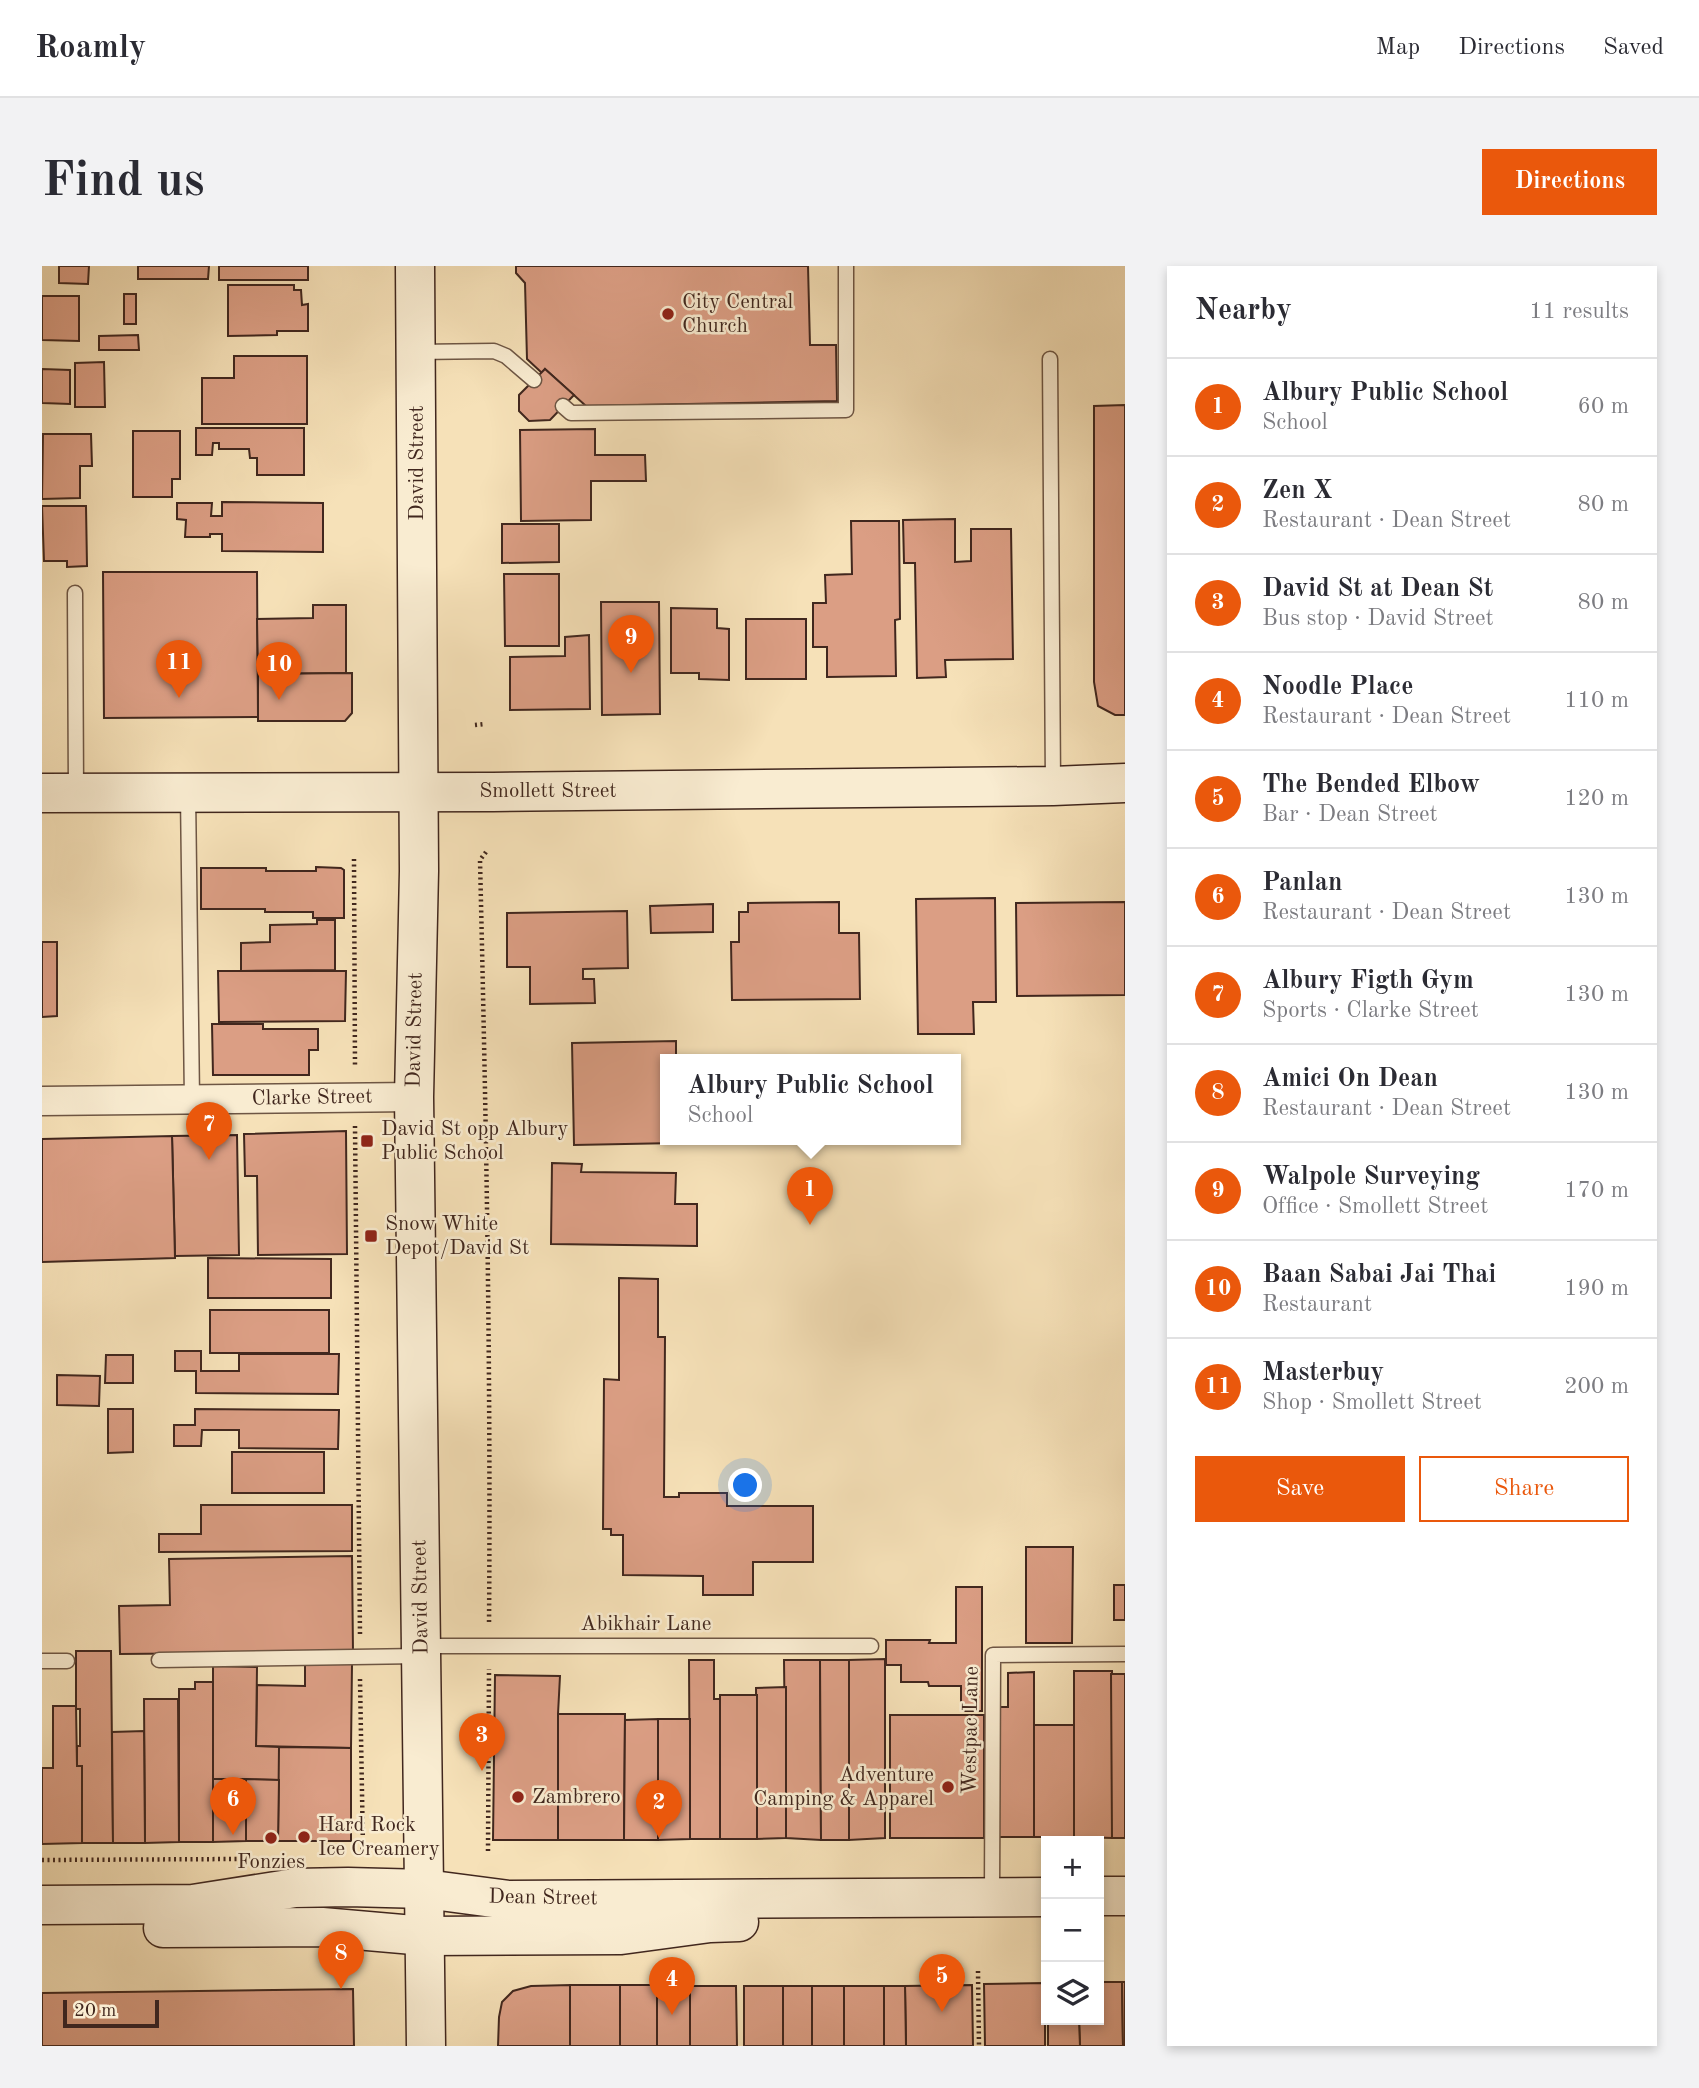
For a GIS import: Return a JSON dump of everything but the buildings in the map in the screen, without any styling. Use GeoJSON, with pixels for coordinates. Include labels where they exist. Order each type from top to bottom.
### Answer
{"type":"FeatureCollection","features":[{"type":"Feature","properties":{"kind":"main road","name":"David Street"},"geometry":{"type":"LineString","coordinates":[[415,266],[419,871],[414,1097],[426,2046]]}},
{"type":"Feature","properties":{"kind":"main road","name":"Smollett Street"},"geometry":{"type":"LineString","coordinates":[[59,793],[418,792],[1125,783]]}},
{"type":"Feature","properties":{"kind":"main road","name":"Smollett Street"},"geometry":{"type":"LineString","coordinates":[[1053,786],[1125,789]]}},
{"type":"Feature","properties":{"kind":"main road","name":"Dean Street"},"geometry":{"type":"LineString","coordinates":[[42,1905],[193,1904],[295,1888],[348,1887],[425,1889],[508,1900],[1041,1897]]}},
{"type":"Feature","properties":{"kind":"main road"},"geometry":{"type":"LineString","coordinates":[[1104,1896],[1125,1896]]}},
{"type":"Feature","properties":{"kind":"main road"},"geometry":{"type":"LineString","coordinates":[[1104,1920],[1125,1920]]}},
{"type":"Feature","properties":{"kind":"main road","name":"Dean Street"},"geometry":{"type":"LineString","coordinates":[[42,1930],[322,1927],[425,1936],[621,1935],[710,1923],[1041,1921]]}},
{"type":"Feature","properties":{"kind":"street","name":"Clarke Street"},"geometry":{"type":"LineString","coordinates":[[42,1101],[414,1097]]}},
{"type":"Feature","properties":{"kind":"lane"},"geometry":{"type":"LineString","coordinates":[[564,405],[571,413],[846,410],[846,266]]}},
{"type":"Feature","properties":{"kind":"lane"},"geometry":{"type":"LineString","coordinates":[[416,352],[494,351],[506,356],[534,380]]}},
{"type":"Feature","properties":{"kind":"lane"},"geometry":{"type":"LineString","coordinates":[[1050,359],[1053,786]]}},
{"type":"Feature","properties":{"kind":"lane"},"geometry":{"type":"LineString","coordinates":[[59,793],[75,593]]}},
{"type":"Feature","properties":{"kind":"lane"},"geometry":{"type":"LineString","coordinates":[[188,792],[192,1100]]}},
{"type":"Feature","properties":{"kind":"lane","name":"Abikhair Lane"},"geometry":{"type":"LineString","coordinates":[[159,1660],[360,1657],[489,1645],[872,1646]]}},
{"type":"Feature","properties":{"kind":"lane","name":"Westpac Lane"},"geometry":{"type":"LineString","coordinates":[[992,1897],[993,1655],[1125,1654]]}},
{"type":"Feature","properties":{"kind":"lane"},"geometry":{"type":"LineString","coordinates":[[42,1661],[67,1661]]}},
{"type":"Feature","properties":{"kind":"path"},"geometry":{"type":"LineString","coordinates":[[475,725],[484,724]]}},
{"type":"Feature","properties":{"kind":"path"},"geometry":{"type":"LineString","coordinates":[[486,852],[480,860],[487,1158],[490,1490],[488,1851]]}},
{"type":"Feature","properties":{"kind":"path"},"geometry":{"type":"LineString","coordinates":[[354,859],[355,1069]]}},
{"type":"Feature","properties":{"kind":"path"},"geometry":{"type":"LineString","coordinates":[[352,1852],[363,1849],[355,1121]]}},
{"type":"Feature","properties":{"kind":"path"},"geometry":{"type":"LineString","coordinates":[[42,1860],[248,1858]]}},
{"type":"Feature","properties":{"kind":"path"},"geometry":{"type":"LineString","coordinates":[[978,1971],[979,2046]]}},
{"type":"Feature","properties":{"kind":"place","name":"City Central Church"},"geometry":{"type":"Point","coordinates":[668,314]}},
{"type":"Feature","properties":{"kind":"place","name":"Walpole Surveying"},"geometry":{"type":"Point","coordinates":[631,673]}},
{"type":"Feature","properties":{"kind":"place","name":"Masterbuy"},"geometry":{"type":"Point","coordinates":[179,698]}},
{"type":"Feature","properties":{"kind":"place","name":"Baan Sabai Jai Thai"},"geometry":{"type":"Point","coordinates":[279,700]}},
{"type":"Feature","properties":{"kind":"place","name":"David St opp Albury Public School"},"geometry":{"type":"Point","coordinates":[367,1141]}},
{"type":"Feature","properties":{"kind":"place","name":"Albury Figth Gym"},"geometry":{"type":"Point","coordinates":[209,1160]}},
{"type":"Feature","properties":{"kind":"place","name":"Albury Public School"},"geometry":{"type":"Point","coordinates":[810,1225]}},
{"type":"Feature","properties":{"kind":"place","name":"Snow White Depot/David St"},"geometry":{"type":"Point","coordinates":[371,1236]}},
{"type":"Feature","properties":{"kind":"place","name":"David St at Dean St"},"geometry":{"type":"Point","coordinates":[482,1771]}},
{"type":"Feature","properties":{"kind":"place","name":"Adventure Camping & Apparel"},"geometry":{"type":"Point","coordinates":[948,1787]}},
{"type":"Feature","properties":{"kind":"place","name":"Zambrero"},"geometry":{"type":"Point","coordinates":[518,1797]}},
{"type":"Feature","properties":{"kind":"place","name":"Panlan"},"geometry":{"type":"Point","coordinates":[233,1835]}},
{"type":"Feature","properties":{"kind":"place","name":"Hard Rock Ice Creamery"},"geometry":{"type":"Point","coordinates":[304,1837]}},
{"type":"Feature","properties":{"kind":"place","name":"Fonzies"},"geometry":{"type":"Point","coordinates":[271,1838]}},
{"type":"Feature","properties":{"kind":"place","name":"Zen X"},"geometry":{"type":"Point","coordinates":[659,1838]}},
{"type":"Feature","properties":{"kind":"place","name":"Amici On Dean"},"geometry":{"type":"Point","coordinates":[341,1989]}},
{"type":"Feature","properties":{"kind":"place","name":"The Bended Elbow"},"geometry":{"type":"Point","coordinates":[942,2012]}},
{"type":"Feature","properties":{"kind":"place","name":"Noodle Place"},"geometry":{"type":"Point","coordinates":[672,2015]}}]}
